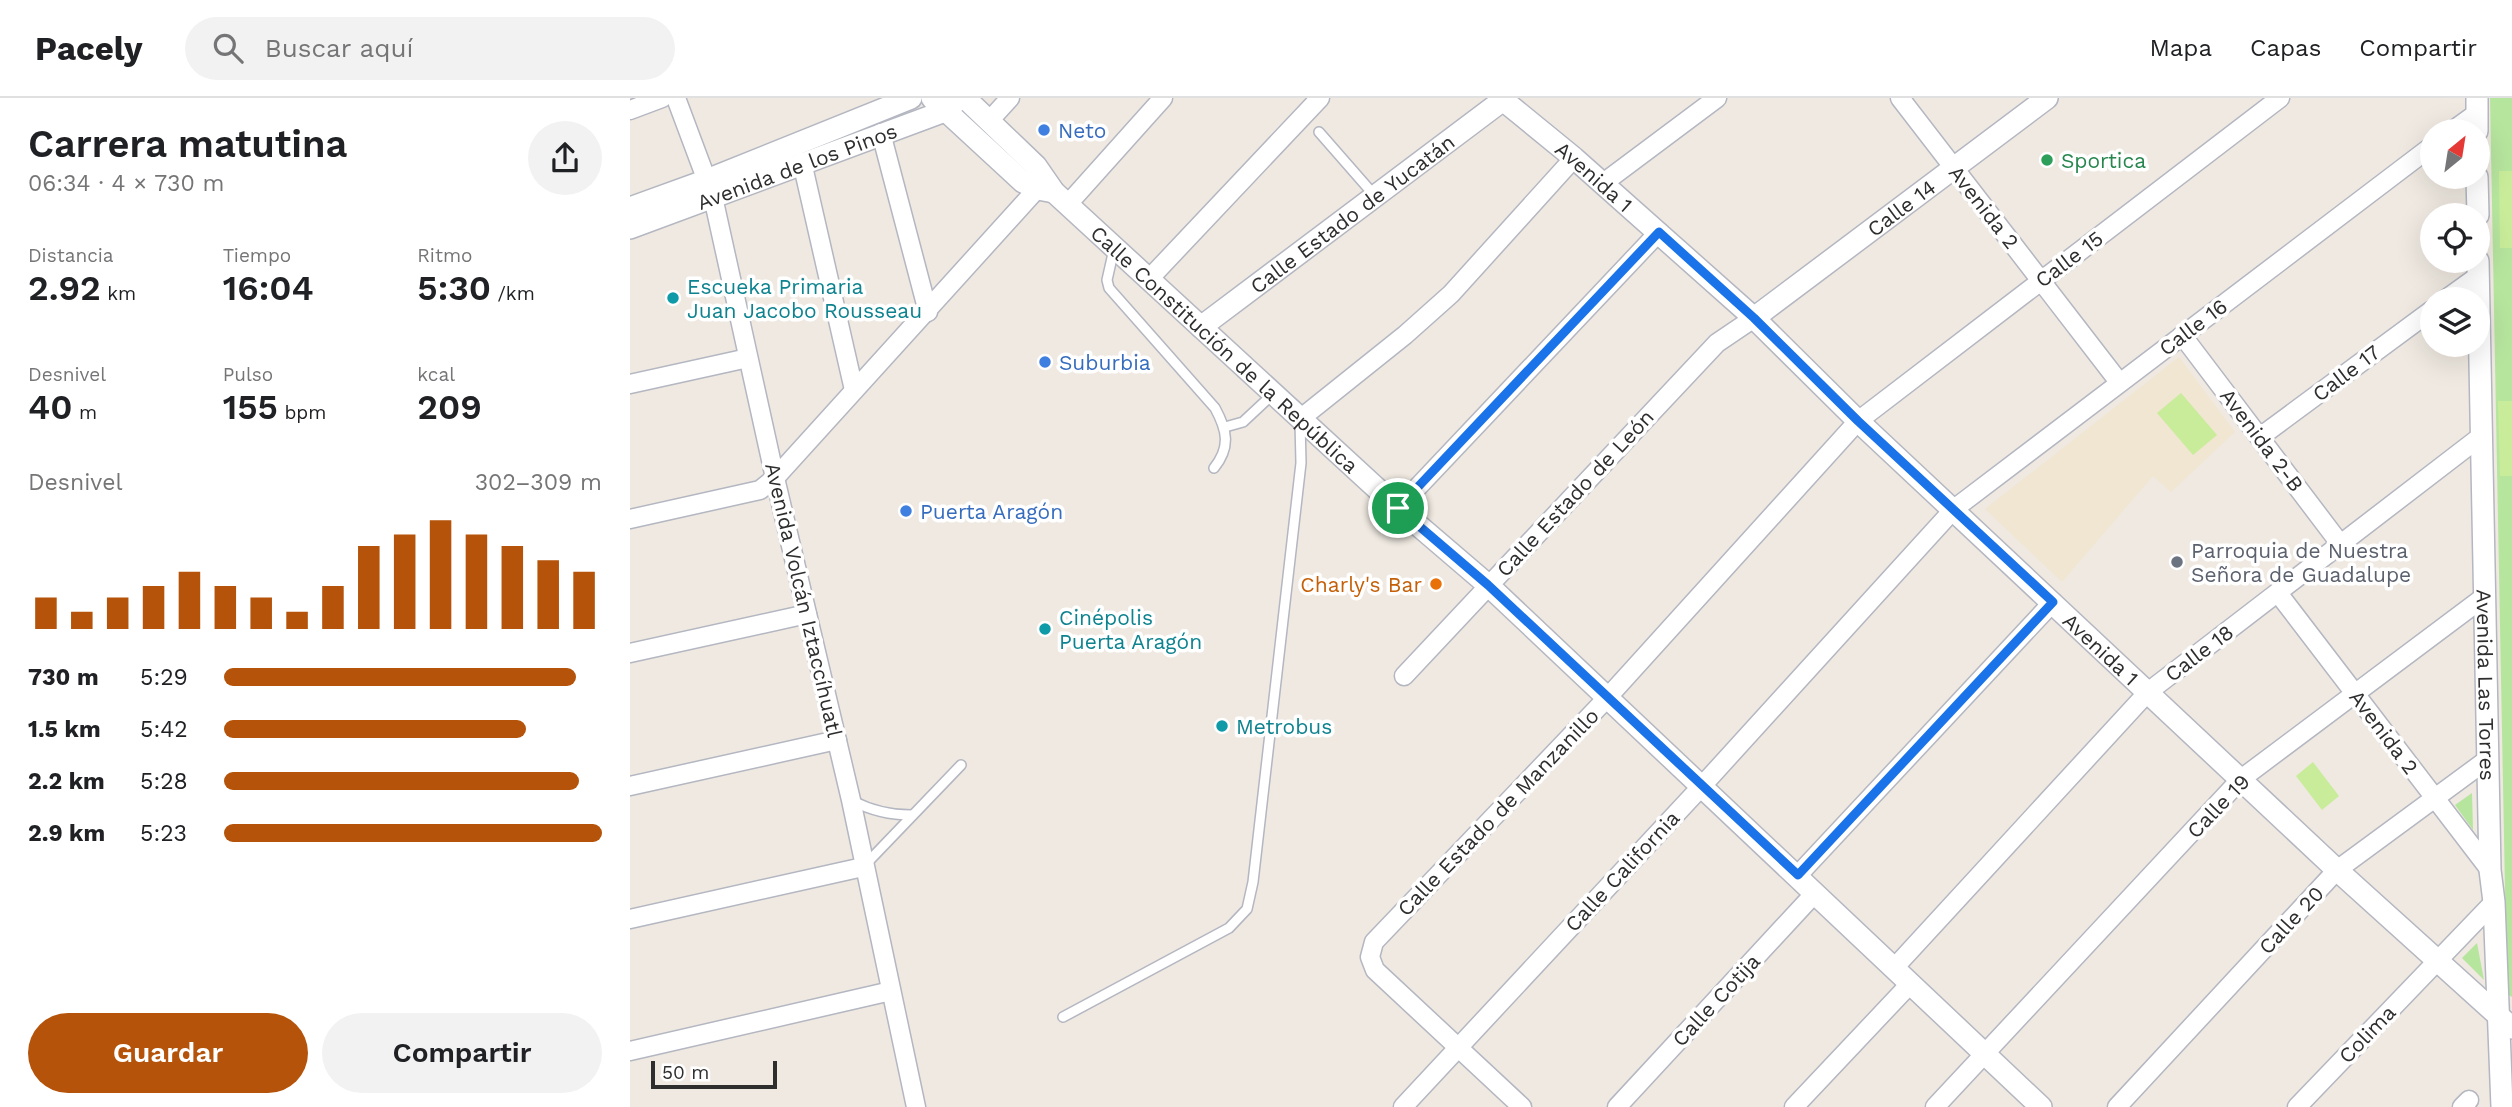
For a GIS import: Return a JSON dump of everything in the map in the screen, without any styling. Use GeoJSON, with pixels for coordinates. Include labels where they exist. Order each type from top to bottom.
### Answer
{"type":"FeatureCollection","features":[{"type":"Feature","properties":{"kind":"street"},"geometry":{"type":"LineString","coordinates":[[630,110],[662,98]]}},
{"type":"Feature","properties":{"kind":"street","name":"Avenida Volcán Iztaccíhuatl"},"geometry":{"type":"LineString","coordinates":[[676,98],[710,189],[851,800],[863,867],[916,1107]]}},
{"type":"Feature","properties":{"kind":"street","name":"Avenida de los Pinos"},"geometry":{"type":"LineString","coordinates":[[630,228],[911,98]]}},
{"type":"Feature","properties":{"kind":"street","name":"Calle Constitución de la República"},"geometry":{"type":"LineString","coordinates":[[965,98],[1052,191],[1398,508],[1488,585],[2041,1107]]}},
{"type":"Feature","properties":{"kind":"street"},"geometry":{"type":"LineString","coordinates":[[989,121],[1010,98]]}},
{"type":"Feature","properties":{"kind":"street"},"geometry":{"type":"LineString","coordinates":[[630,519],[761,490],[928,312],[1052,191],[1163,98]]}},
{"type":"Feature","properties":{"kind":"street"},"geometry":{"type":"LineString","coordinates":[[1149,279],[1320,98]]}},
{"type":"Feature","properties":{"kind":"street"},"geometry":{"type":"LineString","coordinates":[[1602,184],[1717,98]]}},
{"type":"Feature","properties":{"kind":"street","name":"Avenida 2"},"geometry":{"type":"LineString","coordinates":[[1900,98],[2119,382]]}},
{"type":"Feature","properties":{"kind":"street","name":"Calle 14"},"geometry":{"type":"LineString","coordinates":[[1754,318],[2047,98]]}},
{"type":"Feature","properties":{"kind":"street","name":"Calle 15"},"geometry":{"type":"LineString","coordinates":[[1858,421],[2280,98]]}},
{"type":"Feature","properties":{"kind":"street","name":"Avenida 1"},"geometry":{"type":"LineString","coordinates":[[1503,99],[1659,232],[1754,318],[1858,421],[2337,870],[2505,1022]]}},
{"type":"Feature","properties":{"kind":"street","name":"Calle Estado de Yucatán"},"geometry":{"type":"LineString","coordinates":[[1201,327],[1503,99]]}},
{"type":"Feature","properties":{"kind":"street","name":"Avenida de los Pinos"},"geometry":{"type":"LineString","coordinates":[[630,208],[710,189],[802,162],[881,133],[946,102]]}},
{"type":"Feature","properties":{"kind":"street","name":"Calle Constitución de la República"},"geometry":{"type":"LineString","coordinates":[[946,102],[1023,182],[1052,191]]}},
{"type":"Feature","properties":{"kind":"street"},"geometry":{"type":"LineString","coordinates":[[881,133],[928,312]]}},
{"type":"Feature","properties":{"kind":"street","name":"Calle 16"},"geometry":{"type":"LineString","coordinates":[[1954,509],[2420,155]]}},
{"type":"Feature","properties":{"kind":"street"},"geometry":{"type":"LineString","coordinates":[[1300,419],[1405,335],[1451,294],[1574,158]]}},
{"type":"Feature","properties":{"kind":"street"},"geometry":{"type":"LineString","coordinates":[[802,162],[854,390]]}},
{"type":"Feature","properties":{"kind":"street"},"geometry":{"type":"LineString","coordinates":[[1398,508],[1659,232]]}},
{"type":"Feature","properties":{"kind":"street"},"geometry":{"type":"LineString","coordinates":[[2458,287],[2473,273]]}},
{"type":"Feature","properties":{"kind":"street","name":"Avenida Las Torres"},"geometry":{"type":"LineString","coordinates":[[2478,273],[2490,870],[2505,1022],[2502,1107]]}},
{"type":"Feature","properties":{"kind":"street","name":"Calle Estado de León"},"geometry":{"type":"LineString","coordinates":[[1404,676],[1717,342],[1754,318]]}},
{"type":"Feature","properties":{"kind":"street","name":"Calle 17"},"geometry":{"type":"LineString","coordinates":[[2260,437],[2420,319]]}},
{"type":"Feature","properties":{"kind":"street","name":"Avenida 2-B"},"geometry":{"type":"LineString","coordinates":[[2182,335],[2340,545]]}},
{"type":"Feature","properties":{"kind":"street"},"geometry":{"type":"LineString","coordinates":[[630,384],[748,358]]}},
{"type":"Feature","properties":{"kind":"street","name":"Calle Estado de Manzanillo"},"geometry":{"type":"LineString","coordinates":[[1457,1047],[1375,970],[1370,957],[1374,942],[1608,697],[1858,421]]}},
{"type":"Feature","properties":{"kind":"street","name":"Calle 18"},"geometry":{"type":"LineString","coordinates":[[1895,967],[2148,692],[2480,437]]}},
{"type":"Feature","properties":{"kind":"street","name":"Calle California"},"geometry":{"type":"LineString","coordinates":[[1403,1107],[1954,509]]}},
{"type":"Feature","properties":{"kind":"street","name":"Avenida 2"},"geometry":{"type":"LineString","coordinates":[[2278,593],[2490,870]]}},
{"type":"Feature","properties":{"kind":"street","name":"Calle 19"},"geometry":{"type":"LineString","coordinates":[[1935,1107],[2241,779],[2484,597]]}},
{"type":"Feature","properties":{"kind":"street"},"geometry":{"type":"LineString","coordinates":[[1798,875],[2053,602]]}},
{"type":"Feature","properties":{"kind":"street"},"geometry":{"type":"LineString","coordinates":[[630,653],[807,614]]}},
{"type":"Feature","properties":{"kind":"street"},"geometry":{"type":"LineString","coordinates":[[630,786],[837,740]]}},
{"type":"Feature","properties":{"kind":"street","name":"Calle 20"},"geometry":{"type":"LineString","coordinates":[[2117,1107],[2337,870],[2488,759]]}},
{"type":"Feature","properties":{"kind":"street"},"geometry":{"type":"LineString","coordinates":[[630,919],[863,867]]}},
{"type":"Feature","properties":{"kind":"street","name":"Calle Cotija"},"geometry":{"type":"LineString","coordinates":[[1617,1107],[1815,893]]}},
{"type":"Feature","properties":{"kind":"street","name":"Colima"},"geometry":{"type":"LineString","coordinates":[[2297,1107],[2494,902]]}},
{"type":"Feature","properties":{"kind":"street"},"geometry":{"type":"LineString","coordinates":[[1794,1107],[1911,982]]}},
{"type":"Feature","properties":{"kind":"street"},"geometry":{"type":"LineString","coordinates":[[630,1051],[891,991]]}},
{"type":"Feature","properties":{"kind":"street"},"geometry":{"type":"LineString","coordinates":[[1457,1047],[1522,1107]]}},
{"type":"Feature","properties":{"kind":"lane"},"geometry":{"type":"LineString","coordinates":[[1319,132],[1375,196]]}},
{"type":"Feature","properties":{"kind":"lane"},"geometry":{"type":"LineString","coordinates":[[1115,247],[1108,280],[1109,288],[1215,408],[1225,427],[1224,456],[1214,468]]}},
{"type":"Feature","properties":{"kind":"lane"},"geometry":{"type":"LineString","coordinates":[[1225,427],[1243,422],[1273,394]]}},
{"type":"Feature","properties":{"kind":"lane"},"geometry":{"type":"LineString","coordinates":[[1063,1017],[1229,928],[1247,909],[1253,882],[1301,463],[1300,419]]}},
{"type":"Feature","properties":{"kind":"lane"},"geometry":{"type":"LineString","coordinates":[[863,867],[961,765]]}},
{"type":"Feature","properties":{"kind":"lane"},"geometry":{"type":"LineString","coordinates":[[851,800],[879,812],[911,815]]}},
{"type":"Feature","properties":{"kind":"shaded area"},"geometry":{"type":"Polygon","coordinates":[[[2179,357],[2235,432],[2171,492],[2153,476],[2062,582],[1985,509],[2179,357]]]}},
{"type":"Feature","properties":{"kind":"green space"},"geometry":{"type":"Polygon","coordinates":[[[2490,98],[2512,98],[2512,997],[2507,994],[2490,98]]]}},
{"type":"Feature","properties":{"kind":"green space"},"geometry":{"type":"Polygon","coordinates":[[[2499,171],[2512,171],[2512,248],[2500,248],[2499,171]]]}},
{"type":"Feature","properties":{"kind":"green space"},"geometry":{"type":"Polygon","coordinates":[[[2181,393],[2217,435],[2193,455],[2157,413],[2181,393]]]}},
{"type":"Feature","properties":{"kind":"green space"},"geometry":{"type":"Polygon","coordinates":[[[2498,401],[2512,401],[2512,476],[2500,476],[2498,401]]]}},
{"type":"Feature","properties":{"kind":"green space"},"geometry":{"type":"Polygon","coordinates":[[[2313,762],[2339,796],[2322,810],[2296,776],[2313,762]]]}},
{"type":"Feature","properties":{"kind":"green space"},"geometry":{"type":"Polygon","coordinates":[[[2472,793],[2473,830],[2455,805],[2472,793]]]}},
{"type":"Feature","properties":{"kind":"green space"},"geometry":{"type":"Polygon","coordinates":[[[2477,943],[2484,980],[2462,958],[2477,943]]]}},
{"type":"Feature","properties":{"kind":"place","name":"Neto"},"geometry":{"type":"Point","coordinates":[1044,130]}},
{"type":"Feature","properties":{"kind":"place","name":"Sportica"},"geometry":{"type":"Point","coordinates":[2047,160]}},
{"type":"Feature","properties":{"kind":"place","name":"Escueka Primaria Juan Jacobo Rousseau"},"geometry":{"type":"Point","coordinates":[673,298]}},
{"type":"Feature","properties":{"kind":"place","name":"Suburbia"},"geometry":{"type":"Point","coordinates":[1045,362]}},
{"type":"Feature","properties":{"kind":"place","name":"Puerta Aragón"},"geometry":{"type":"Point","coordinates":[906,511]}},
{"type":"Feature","properties":{"kind":"place","name":"Parroquia de Nuestra Señora de Guadalupe"},"geometry":{"type":"Point","coordinates":[2177,562]}},
{"type":"Feature","properties":{"kind":"place","name":"Charly's Bar"},"geometry":{"type":"Point","coordinates":[1436,584]}},
{"type":"Feature","properties":{"kind":"place","name":"Cinépolis Puerta Aragón"},"geometry":{"type":"Point","coordinates":[1045,629]}},
{"type":"Feature","properties":{"kind":"place","name":"Metrobus"},"geometry":{"type":"Point","coordinates":[1222,726]}},
{"type":"Feature","properties":{"kind":"route"},"geometry":{"type":"LineString","coordinates":[[1659,232],[1754,318],[1858,421],[2053,602],[1798,875],[1488,585],[1398,508],[1659,232]]}}]}
